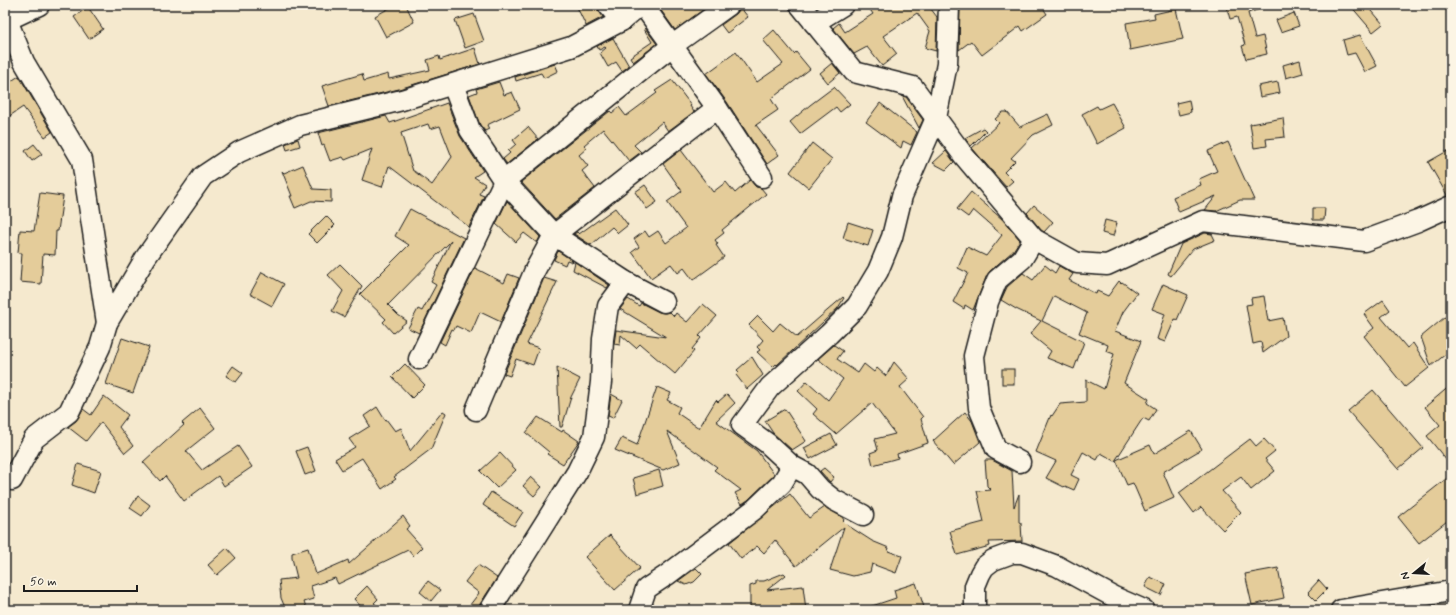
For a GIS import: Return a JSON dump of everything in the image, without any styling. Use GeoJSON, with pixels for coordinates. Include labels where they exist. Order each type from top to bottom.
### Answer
{"type":"FeatureCollection","features":[{"type":"Feature","properties":{"kind":"street"},"geometry":{"type":"LineString","coordinates":[[40,5],[6,21],[24,62],[82,160],[107,323]]}},
{"type":"Feature","properties":{"kind":"street"},"geometry":{"type":"LineString","coordinates":[[608,5],[621,21]]}},
{"type":"Feature","properties":{"kind":"street"},"geometry":{"type":"LineString","coordinates":[[12,480],[34,439],[69,412],[100,347],[107,323],[146,257],[203,176],[239,152],[300,125],[402,100],[571,47],[621,21],[642,5],[673,45],[717,108],[762,177]]}},
{"type":"Feature","properties":{"kind":"street"},"geometry":{"type":"LineString","coordinates":[[419,358],[504,181],[673,45],[729,5]]}},
{"type":"Feature","properties":{"kind":"street"},"geometry":{"type":"LineString","coordinates":[[800,5],[854,72],[912,87],[964,156],[1034,239],[1077,263],[1107,265],[1203,221],[1364,240],[1418,221],[1451,206]]}},
{"type":"Feature","properties":{"kind":"street"},"geometry":{"type":"LineString","coordinates":[[814,24],[843,5]]}},
{"type":"Feature","properties":{"kind":"street"},"geometry":{"type":"LineString","coordinates":[[863,515],[834,500],[820,490],[807,474],[792,466],[767,443],[742,425],[770,387],[830,334],[857,306],[878,271],[892,237],[902,196],[936,118],[947,64],[949,5]]}},
{"type":"Feature","properties":{"kind":"street"},"geometry":{"type":"LineString","coordinates":[[453,85],[470,130],[504,181],[554,235],[626,282],[664,302]]}},
{"type":"Feature","properties":{"kind":"street"},"geometry":{"type":"LineString","coordinates":[[476,410],[535,270],[554,235],[717,108]]}},
{"type":"Feature","properties":{"kind":"street"},"geometry":{"type":"LineString","coordinates":[[1020,462],[996,449],[979,408],[974,356],[988,302],[997,280],[1022,259],[1034,239]]}},
{"type":"Feature","properties":{"kind":"street"},"geometry":{"type":"LineString","coordinates":[[490,610],[577,472],[594,437],[601,382],[603,339],[608,306],[626,282]]}},
{"type":"Feature","properties":{"kind":"street"},"geometry":{"type":"LineString","coordinates":[[639,610],[646,589],[674,570],[755,509],[782,483],[792,466]]}},
{"type":"Feature","properties":{"kind":"street"},"geometry":{"type":"LineString","coordinates":[[975,610],[975,586],[984,567],[993,560],[1012,553],[1022,553],[1057,566],[1144,610]]}},
{"type":"Feature","properties":{"kind":"street"},"geometry":{"type":"LineString","coordinates":[[1341,610],[1451,591]]}},
{"type":"Feature","properties":{"kind":"building"},"geometry":{"type":"Polygon","coordinates":[[[395,5],[406,5],[414,22],[386,37],[375,16],[395,5]]]}},
{"type":"Feature","properties":{"kind":"building"},"geometry":{"type":"Polygon","coordinates":[[[576,5],[595,5],[603,17],[586,26],[576,5]]]}},
{"type":"Feature","properties":{"kind":"building"},"geometry":{"type":"Polygon","coordinates":[[[665,5],[701,5],[704,9],[675,30],[660,9],[665,5]]]}},
{"type":"Feature","properties":{"kind":"building"},"geometry":{"type":"Polygon","coordinates":[[[867,5],[928,5],[937,17],[936,51],[925,48],[930,31],[917,13],[883,36],[897,54],[882,66],[867,47],[854,54],[833,28],[839,23],[845,32],[873,14],[867,5]]]}},
{"type":"Feature","properties":{"kind":"building"},"geometry":{"type":"Polygon","coordinates":[[[960,5],[1041,5],[1047,14],[1023,31],[1020,26],[982,55],[971,41],[959,50],[960,5]]]}},
{"type":"Feature","properties":{"kind":"building"},"geometry":{"type":"Polygon","coordinates":[[[1226,5],[1265,5],[1266,7],[1248,13],[1255,38],[1263,36],[1267,54],[1246,59],[1242,46],[1245,45],[1237,17],[1230,19],[1226,5]]]}},
{"type":"Feature","properties":{"kind":"building"},"geometry":{"type":"Polygon","coordinates":[[[1350,5],[1367,5],[1383,24],[1373,32],[1350,5]]]}},
{"type":"Feature","properties":{"kind":"building"},"geometry":{"type":"Polygon","coordinates":[[[88,7],[103,29],[89,39],[74,17],[88,7]]]}},
{"type":"Feature","properties":{"kind":"building"},"geometry":{"type":"Polygon","coordinates":[[[740,7],[748,17],[727,33],[721,25],[736,14],[740,7]]]}},
{"type":"Feature","properties":{"kind":"building"},"geometry":{"type":"Polygon","coordinates":[[[1176,9],[1183,39],[1130,50],[1126,23],[1155,18],[1154,14],[1176,9]]]}},
{"type":"Feature","properties":{"kind":"building"},"geometry":{"type":"Polygon","coordinates":[[[1294,13],[1299,26],[1281,32],[1276,20],[1294,13]]]}},
{"type":"Feature","properties":{"kind":"building"},"geometry":{"type":"Polygon","coordinates":[[[474,14],[484,41],[465,48],[455,20],[474,14]]]}},
{"type":"Feature","properties":{"kind":"building"},"geometry":{"type":"Polygon","coordinates":[[[645,28],[657,44],[633,62],[630,57],[652,42],[644,29],[645,28]]]}},
{"type":"Feature","properties":{"kind":"building"},"geometry":{"type":"Polygon","coordinates":[[[774,30],[794,54],[796,52],[810,69],[771,99],[778,110],[756,125],[779,155],[767,164],[727,102],[706,74],[736,52],[757,82],[783,64],[763,40],[774,30]]]}},
{"type":"Feature","properties":{"kind":"building"},"geometry":{"type":"Polygon","coordinates":[[[1360,35],[1377,66],[1365,72],[1355,53],[1347,55],[1343,40],[1360,35]]]}},
{"type":"Feature","properties":{"kind":"building"},"geometry":{"type":"Polygon","coordinates":[[[613,38],[629,66],[622,71],[616,62],[608,67],[600,53],[606,48],[605,47],[599,50],[597,46],[613,38]]]}},
{"type":"Feature","properties":{"kind":"building"},"geometry":{"type":"Polygon","coordinates":[[[475,48],[480,64],[399,89],[329,106],[322,86],[362,74],[364,81],[388,74],[389,79],[430,70],[427,60],[439,56],[440,60],[475,48]]]}},
{"type":"Feature","properties":{"kind":"building"},"geometry":{"type":"Polygon","coordinates":[[[1300,60],[1303,73],[1286,78],[1283,65],[1300,60]]]}},
{"type":"Feature","properties":{"kind":"building"},"geometry":{"type":"Polygon","coordinates":[[[832,63],[840,73],[828,83],[820,73],[832,63]]]}},
{"type":"Feature","properties":{"kind":"building"},"geometry":{"type":"Polygon","coordinates":[[[555,64],[558,71],[544,78],[541,73],[516,81],[515,77],[555,64]]]}},
{"type":"Feature","properties":{"kind":"building"},"geometry":{"type":"Polygon","coordinates":[[[19,76],[52,132],[45,137],[23,107],[5,119],[5,85],[19,76]]]}},
{"type":"Feature","properties":{"kind":"building"},"geometry":{"type":"Polygon","coordinates":[[[672,80],[691,105],[690,106],[694,112],[668,131],[662,122],[634,145],[641,152],[629,161],[603,129],[584,145],[587,148],[579,155],[588,166],[582,171],[595,188],[555,219],[521,182],[610,111],[612,113],[619,107],[626,116],[657,93],[655,91],[672,80]]]}},
{"type":"Feature","properties":{"kind":"building"},"geometry":{"type":"Polygon","coordinates":[[[499,82],[504,95],[512,92],[520,109],[487,125],[489,129],[485,131],[480,125],[469,95],[477,92],[476,89],[499,82]]]}},
{"type":"Feature","properties":{"kind":"building"},"geometry":{"type":"Polygon","coordinates":[[[1278,82],[1280,93],[1260,97],[1258,86],[1278,82]]]}},
{"type":"Feature","properties":{"kind":"building"},"geometry":{"type":"Polygon","coordinates":[[[834,87],[850,104],[840,112],[836,107],[800,134],[790,122],[834,87]]]}},
{"type":"Feature","properties":{"kind":"building"},"geometry":{"type":"Polygon","coordinates":[[[902,96],[906,97],[923,120],[919,128],[902,96]]]}},
{"type":"Feature","properties":{"kind":"building"},"geometry":{"type":"Polygon","coordinates":[[[1189,100],[1191,112],[1179,115],[1176,103],[1189,100]]]}},
{"type":"Feature","properties":{"kind":"building"},"geometry":{"type":"Polygon","coordinates":[[[447,103],[460,136],[483,171],[474,177],[485,184],[479,194],[484,196],[469,227],[389,166],[382,187],[362,180],[372,149],[345,160],[343,157],[330,161],[324,145],[322,146],[318,133],[386,116],[390,123],[447,103]],[[428,124],[401,133],[413,171],[432,185],[452,157],[440,126],[430,129],[428,124]]]}},
{"type":"Feature","properties":{"kind":"building"},"geometry":{"type":"Polygon","coordinates":[[[880,103],[917,132],[911,145],[903,141],[901,148],[866,122],[880,103]]]}},
{"type":"Feature","properties":{"kind":"building"},"geometry":{"type":"Polygon","coordinates":[[[1112,103],[1126,128],[1097,144],[1082,114],[1097,106],[1099,109],[1112,103]]]}},
{"type":"Feature","properties":{"kind":"building"},"geometry":{"type":"Polygon","coordinates":[[[1003,112],[1007,112],[1020,127],[1048,114],[1053,125],[1033,135],[1011,158],[1015,161],[1004,172],[1013,181],[1006,187],[972,148],[999,123],[995,119],[1003,112]]]}},
{"type":"Feature","properties":{"kind":"building"},"geometry":{"type":"Polygon","coordinates":[[[1283,118],[1285,137],[1266,139],[1267,146],[1254,148],[1250,124],[1283,118]]]}},
{"type":"Feature","properties":{"kind":"building"},"geometry":{"type":"Polygon","coordinates":[[[528,127],[538,139],[507,164],[503,159],[510,153],[508,151],[516,144],[513,140],[528,127]]]}},
{"type":"Feature","properties":{"kind":"building"},"geometry":{"type":"Polygon","coordinates":[[[983,128],[986,131],[971,146],[965,138],[983,128]]]}},
{"type":"Feature","properties":{"kind":"building"},"geometry":{"type":"Polygon","coordinates":[[[298,139],[300,146],[287,150],[285,144],[298,139]]]}},
{"type":"Feature","properties":{"kind":"building"},"geometry":{"type":"Polygon","coordinates":[[[1228,142],[1254,200],[1240,200],[1216,211],[1205,210],[1216,196],[1179,212],[1173,197],[1201,185],[1199,179],[1217,171],[1208,151],[1228,142]]]}},
{"type":"Feature","properties":{"kind":"building"},"geometry":{"type":"Polygon","coordinates":[[[812,143],[832,159],[809,188],[790,172],[812,143]]]}},
{"type":"Feature","properties":{"kind":"building"},"geometry":{"type":"Polygon","coordinates":[[[34,144],[42,154],[32,161],[25,151],[34,144]]]}},
{"type":"Feature","properties":{"kind":"building"},"geometry":{"type":"Polygon","coordinates":[[[1451,149],[1451,195],[1447,195],[1428,162],[1451,149]]]}},
{"type":"Feature","properties":{"kind":"building"},"geometry":{"type":"Polygon","coordinates":[[[681,150],[713,192],[726,182],[735,193],[750,180],[756,187],[761,188],[766,194],[722,230],[724,233],[715,240],[718,244],[716,245],[724,257],[715,264],[693,280],[684,268],[678,273],[671,264],[651,278],[632,252],[639,247],[634,239],[645,231],[649,237],[658,231],[666,243],[686,228],[667,202],[682,191],[663,164],[681,150]]]}},
{"type":"Feature","properties":{"kind":"building"},"geometry":{"type":"Polygon","coordinates":[[[946,151],[954,162],[946,170],[933,163],[946,151]]]}},
{"type":"Feature","properties":{"kind":"building"},"geometry":{"type":"Polygon","coordinates":[[[303,165],[313,189],[331,190],[331,202],[311,201],[295,208],[282,171],[284,173],[303,165]]]}},
{"type":"Feature","properties":{"kind":"building"},"geometry":{"type":"Polygon","coordinates":[[[645,185],[657,202],[647,209],[635,192],[645,185]]]}},
{"type":"Feature","properties":{"kind":"building"},"geometry":{"type":"Polygon","coordinates":[[[971,192],[1002,219],[1020,240],[1013,251],[987,275],[973,310],[965,305],[964,309],[953,302],[968,273],[958,268],[967,247],[986,256],[1002,235],[973,210],[968,217],[957,209],[971,192]]]}},
{"type":"Feature","properties":{"kind":"building"},"geometry":{"type":"Polygon","coordinates":[[[40,193],[63,196],[58,231],[56,231],[55,255],[43,254],[41,284],[20,282],[22,253],[18,253],[20,230],[34,231],[40,193]]]}},
{"type":"Feature","properties":{"kind":"building"},"geometry":{"type":"Polygon","coordinates":[[[507,201],[540,237],[537,243],[524,233],[516,242],[496,224],[507,201]]]}},
{"type":"Feature","properties":{"kind":"building"},"geometry":{"type":"Polygon","coordinates":[[[1034,205],[1053,222],[1044,232],[1027,213],[1034,205]]]}},
{"type":"Feature","properties":{"kind":"building"},"geometry":{"type":"Polygon","coordinates":[[[615,208],[628,225],[618,233],[612,227],[591,245],[574,234],[577,232],[579,234],[615,208]]]}},
{"type":"Feature","properties":{"kind":"building"},"geometry":{"type":"Polygon","coordinates":[[[1313,208],[1325,208],[1324,220],[1313,220],[1313,208]]]}},
{"type":"Feature","properties":{"kind":"building"},"geometry":{"type":"Polygon","coordinates":[[[410,209],[464,238],[419,333],[408,328],[418,309],[422,311],[436,285],[431,282],[451,241],[388,305],[398,315],[407,321],[393,333],[383,322],[386,319],[360,294],[409,245],[395,236],[410,209]]]}},
{"type":"Feature","properties":{"kind":"building"},"geometry":{"type":"Polygon","coordinates":[[[326,216],[335,225],[317,243],[308,234],[326,216]]]}},
{"type":"Feature","properties":{"kind":"building"},"geometry":{"type":"Polygon","coordinates":[[[1105,220],[1117,223],[1113,236],[1102,233],[1105,220]]]}},
{"type":"Feature","properties":{"kind":"building"},"geometry":{"type":"Polygon","coordinates":[[[848,222],[873,230],[868,246],[843,238],[848,222]]]}},
{"type":"Feature","properties":{"kind":"building"},"geometry":{"type":"Polygon","coordinates":[[[1205,233],[1212,234],[1215,240],[1193,249],[1171,276],[1168,274],[1181,244],[1205,233]]]}},
{"type":"Feature","properties":{"kind":"building"},"geometry":{"type":"Polygon","coordinates":[[[558,251],[573,261],[567,260],[565,265],[554,260],[558,251]]]}},
{"type":"Feature","properties":{"kind":"building"},"geometry":{"type":"Polygon","coordinates":[[[575,262],[609,285],[607,288],[573,270],[575,262]]]}},
{"type":"Feature","properties":{"kind":"building"},"geometry":{"type":"Polygon","coordinates":[[[340,264],[362,286],[344,317],[332,311],[343,291],[328,275],[340,264]]]}},
{"type":"Feature","properties":{"kind":"building"},"geometry":{"type":"Polygon","coordinates":[[[1045,265],[1055,273],[1059,266],[1073,274],[1069,280],[1096,294],[1097,291],[1108,296],[1119,281],[1137,293],[1123,312],[1115,331],[1141,341],[1124,383],[1149,399],[1147,403],[1156,409],[1149,421],[1143,418],[1115,461],[1101,453],[1097,460],[1083,452],[1071,475],[1079,479],[1074,490],[1046,478],[1056,461],[1036,452],[1051,415],[1052,416],[1060,404],[1086,402],[1086,380],[1104,389],[1114,354],[1106,351],[1108,345],[1079,333],[1087,313],[1054,296],[1042,321],[1084,342],[1074,369],[1047,358],[1051,351],[1030,334],[1041,321],[1001,300],[1007,287],[1023,273],[1033,280],[1045,265]]]}},
{"type":"Feature","properties":{"kind":"building"},"geometry":{"type":"Polygon","coordinates":[[[475,268],[504,283],[508,274],[519,278],[501,322],[480,312],[471,333],[456,326],[454,330],[452,329],[445,345],[440,342],[475,268]]]}},
{"type":"Feature","properties":{"kind":"building"},"geometry":{"type":"Polygon","coordinates":[[[262,272],[284,284],[272,306],[250,294],[262,272]]]}},
{"type":"Feature","properties":{"kind":"building"},"geometry":{"type":"Polygon","coordinates":[[[544,278],[557,282],[527,344],[539,348],[533,365],[516,359],[510,376],[504,374],[544,278]]]}},
{"type":"Feature","properties":{"kind":"building"},"geometry":{"type":"Polygon","coordinates":[[[1163,284],[1188,295],[1165,342],[1157,339],[1165,314],[1152,309],[1163,284]]]}},
{"type":"Feature","properties":{"kind":"building"},"geometry":{"type":"Polygon","coordinates":[[[1264,296],[1268,321],[1283,318],[1286,336],[1263,353],[1261,342],[1253,344],[1246,305],[1252,304],[1251,298],[1264,296]]]}},
{"type":"Feature","properties":{"kind":"building"},"geometry":{"type":"Polygon","coordinates":[[[843,297],[844,298],[838,308],[777,365],[776,364],[773,367],[757,352],[760,350],[757,347],[763,340],[749,325],[758,316],[773,331],[780,323],[797,337],[843,297]]]}},
{"type":"Feature","properties":{"kind":"building"},"geometry":{"type":"Polygon","coordinates":[[[628,299],[639,306],[641,303],[659,312],[670,312],[674,316],[676,313],[687,322],[703,304],[717,316],[699,336],[701,338],[692,349],[694,351],[675,374],[640,344],[636,348],[621,335],[620,345],[614,344],[616,330],[666,337],[620,309],[628,299]]]}},
{"type":"Feature","properties":{"kind":"building"},"geometry":{"type":"Polygon","coordinates":[[[1383,300],[1390,310],[1381,317],[1407,348],[1413,343],[1429,368],[1405,387],[1364,336],[1374,328],[1364,314],[1383,300]]]}},
{"type":"Feature","properties":{"kind":"building"},"geometry":{"type":"Polygon","coordinates":[[[1451,312],[1451,350],[1431,366],[1421,337],[1451,312]]]}},
{"type":"Feature","properties":{"kind":"building"},"geometry":{"type":"Polygon","coordinates":[[[122,338],[149,347],[133,393],[106,384],[122,338]]]}},
{"type":"Feature","properties":{"kind":"building"},"geometry":{"type":"Polygon","coordinates":[[[834,345],[843,351],[837,359],[858,373],[864,364],[874,372],[877,368],[886,376],[894,362],[909,379],[900,387],[923,417],[921,419],[928,443],[897,454],[898,458],[873,465],[870,453],[878,450],[875,439],[895,434],[872,403],[836,434],[813,414],[817,409],[798,391],[807,381],[828,400],[843,379],[818,359],[834,345]]]}},
{"type":"Feature","properties":{"kind":"building"},"geometry":{"type":"Polygon","coordinates":[[[752,357],[763,375],[747,389],[736,375],[739,372],[737,370],[752,357]]]}},
{"type":"Feature","properties":{"kind":"building"},"geometry":{"type":"Polygon","coordinates":[[[405,364],[425,385],[412,398],[392,377],[405,364]]]}},
{"type":"Feature","properties":{"kind":"building"},"geometry":{"type":"Polygon","coordinates":[[[233,366],[243,373],[236,382],[226,376],[233,366]]]}},
{"type":"Feature","properties":{"kind":"building"},"geometry":{"type":"Polygon","coordinates":[[[557,367],[580,379],[571,397],[562,427],[560,427],[557,367]]]}},
{"type":"Feature","properties":{"kind":"building"},"geometry":{"type":"Polygon","coordinates":[[[1002,369],[1014,369],[1014,384],[1002,384],[1002,369]]]}},
{"type":"Feature","properties":{"kind":"building"},"geometry":{"type":"Polygon","coordinates":[[[1451,385],[1451,466],[1427,436],[1440,425],[1425,407],[1451,385]]]}},
{"type":"Feature","properties":{"kind":"building"},"geometry":{"type":"Polygon","coordinates":[[[657,387],[671,393],[667,400],[680,407],[677,413],[699,428],[716,400],[718,402],[727,394],[735,403],[716,421],[757,451],[774,474],[773,476],[742,504],[735,493],[741,490],[714,470],[717,467],[667,431],[680,463],[663,470],[615,450],[622,438],[637,445],[657,387]]]}},
{"type":"Feature","properties":{"kind":"building"},"geometry":{"type":"Polygon","coordinates":[[[1373,390],[1423,448],[1398,469],[1348,411],[1373,390]]]}},
{"type":"Feature","properties":{"kind":"building"},"geometry":{"type":"Polygon","coordinates":[[[611,394],[622,400],[613,418],[608,416],[611,394]]]}},
{"type":"Feature","properties":{"kind":"building"},"geometry":{"type":"Polygon","coordinates":[[[104,396],[128,415],[119,427],[133,446],[125,453],[101,422],[86,441],[68,427],[76,421],[83,409],[91,415],[104,396]]]}},
{"type":"Feature","properties":{"kind":"building"},"geometry":{"type":"Polygon","coordinates":[[[377,407],[385,420],[386,419],[395,431],[401,428],[410,451],[443,411],[446,413],[431,449],[394,477],[396,479],[382,489],[362,458],[342,470],[335,459],[355,447],[349,439],[370,426],[364,416],[377,407]]]}},
{"type":"Feature","properties":{"kind":"building"},"geometry":{"type":"Polygon","coordinates":[[[200,408],[215,428],[186,451],[202,470],[238,446],[252,467],[224,486],[218,476],[184,501],[165,476],[160,481],[143,462],[184,425],[182,423],[200,408]]]}},
{"type":"Feature","properties":{"kind":"building"},"geometry":{"type":"Polygon","coordinates":[[[785,409],[806,441],[792,450],[773,433],[765,421],[785,409]]]}},
{"type":"Feature","properties":{"kind":"building"},"geometry":{"type":"Polygon","coordinates":[[[965,412],[972,421],[980,442],[953,465],[933,441],[965,412]]]}},
{"type":"Feature","properties":{"kind":"building"},"geometry":{"type":"Polygon","coordinates":[[[538,417],[562,432],[563,430],[579,441],[563,464],[547,454],[549,452],[526,433],[538,417]]]}},
{"type":"Feature","properties":{"kind":"building"},"geometry":{"type":"Polygon","coordinates":[[[1191,431],[1202,449],[1163,472],[1174,498],[1145,511],[1133,483],[1127,485],[1116,460],[1150,445],[1154,454],[1191,431]]]}},
{"type":"Feature","properties":{"kind":"building"},"geometry":{"type":"Polygon","coordinates":[[[831,434],[837,445],[810,459],[804,448],[831,434]]]}},
{"type":"Feature","properties":{"kind":"building"},"geometry":{"type":"Polygon","coordinates":[[[1250,439],[1256,446],[1264,439],[1275,451],[1265,459],[1275,471],[1251,490],[1241,477],[1222,491],[1241,512],[1223,530],[1201,507],[1194,513],[1179,493],[1250,439]]]}},
{"type":"Feature","properties":{"kind":"building"},"geometry":{"type":"Polygon","coordinates":[[[307,447],[316,471],[305,475],[296,451],[307,447]]]}},
{"type":"Feature","properties":{"kind":"building"},"geometry":{"type":"Polygon","coordinates":[[[500,453],[516,470],[497,488],[480,471],[500,453]]]}},
{"type":"Feature","properties":{"kind":"building"},"geometry":{"type":"Polygon","coordinates":[[[985,460],[992,460],[1012,471],[1014,507],[1019,494],[1019,522],[1021,523],[1022,541],[989,542],[990,546],[957,555],[950,531],[984,522],[977,491],[991,490],[987,486],[985,460]]]}},
{"type":"Feature","properties":{"kind":"building"},"geometry":{"type":"Polygon","coordinates":[[[78,464],[101,471],[94,493],[72,485],[78,464]]]}},
{"type":"Feature","properties":{"kind":"building"},"geometry":{"type":"Polygon","coordinates":[[[824,468],[834,477],[830,482],[820,471],[824,468]]]}},
{"type":"Feature","properties":{"kind":"building"},"geometry":{"type":"Polygon","coordinates":[[[659,470],[663,486],[637,494],[633,478],[659,470]]]}},
{"type":"Feature","properties":{"kind":"building"},"geometry":{"type":"Polygon","coordinates":[[[1451,475],[1451,518],[1419,543],[1398,517],[1451,475]]]}},
{"type":"Feature","properties":{"kind":"building"},"geometry":{"type":"Polygon","coordinates":[[[531,477],[542,487],[534,496],[523,486],[531,477]]]}},
{"type":"Feature","properties":{"kind":"building"},"geometry":{"type":"Polygon","coordinates":[[[491,492],[523,512],[514,526],[483,505],[491,492]]]}},
{"type":"Feature","properties":{"kind":"building"},"geometry":{"type":"Polygon","coordinates":[[[790,494],[809,518],[825,507],[842,517],[844,520],[843,521],[847,525],[872,541],[889,548],[888,551],[902,556],[896,573],[872,564],[870,572],[853,576],[830,570],[844,527],[796,566],[775,540],[764,553],[757,546],[741,559],[729,543],[790,494]]]}},
{"type":"Feature","properties":{"kind":"building"},"geometry":{"type":"Polygon","coordinates":[[[138,496],[150,505],[142,516],[130,508],[138,496]]]}},
{"type":"Feature","properties":{"kind":"building"},"geometry":{"type":"Polygon","coordinates":[[[403,516],[410,526],[406,529],[422,547],[413,556],[408,550],[338,584],[335,578],[311,586],[314,599],[304,602],[308,610],[286,610],[281,598],[279,580],[297,578],[292,553],[308,548],[316,574],[348,560],[349,564],[403,516]]]}},
{"type":"Feature","properties":{"kind":"building"},"geometry":{"type":"Polygon","coordinates":[[[610,535],[640,568],[615,590],[585,557],[610,535]]]}},
{"type":"Feature","properties":{"kind":"building"},"geometry":{"type":"Polygon","coordinates":[[[227,548],[236,558],[217,575],[208,565],[227,548]]]}},
{"type":"Feature","properties":{"kind":"building"},"geometry":{"type":"Polygon","coordinates":[[[478,565],[497,578],[480,604],[479,610],[466,610],[479,593],[465,582],[478,565]]]}},
{"type":"Feature","properties":{"kind":"building"},"geometry":{"type":"Polygon","coordinates":[[[696,568],[702,574],[694,582],[686,585],[678,581],[696,568]]]}},
{"type":"Feature","properties":{"kind":"building"},"geometry":{"type":"Polygon","coordinates":[[[1278,568],[1284,598],[1252,605],[1245,574],[1278,568]]]}},
{"type":"Feature","properties":{"kind":"building"},"geometry":{"type":"Polygon","coordinates":[[[784,573],[786,575],[767,590],[803,586],[806,610],[750,608],[750,586],[756,584],[756,581],[764,581],[784,573]]]}},
{"type":"Feature","properties":{"kind":"building"},"geometry":{"type":"Polygon","coordinates":[[[1150,577],[1166,584],[1161,595],[1145,587],[1150,577]]]}},
{"type":"Feature","properties":{"kind":"building"},"geometry":{"type":"Polygon","coordinates":[[[1319,580],[1327,589],[1316,600],[1308,592],[1319,580]]]}},
{"type":"Feature","properties":{"kind":"building"},"geometry":{"type":"Polygon","coordinates":[[[428,581],[440,590],[431,601],[420,592],[428,581]]]}},
{"type":"Feature","properties":{"kind":"building"},"geometry":{"type":"Polygon","coordinates":[[[916,583],[925,610],[866,610],[866,608],[896,598],[894,590],[916,583]]]}},
{"type":"Feature","properties":{"kind":"building"},"geometry":{"type":"Polygon","coordinates":[[[367,586],[378,599],[374,603],[383,610],[364,610],[354,599],[367,586]]]}}]}
